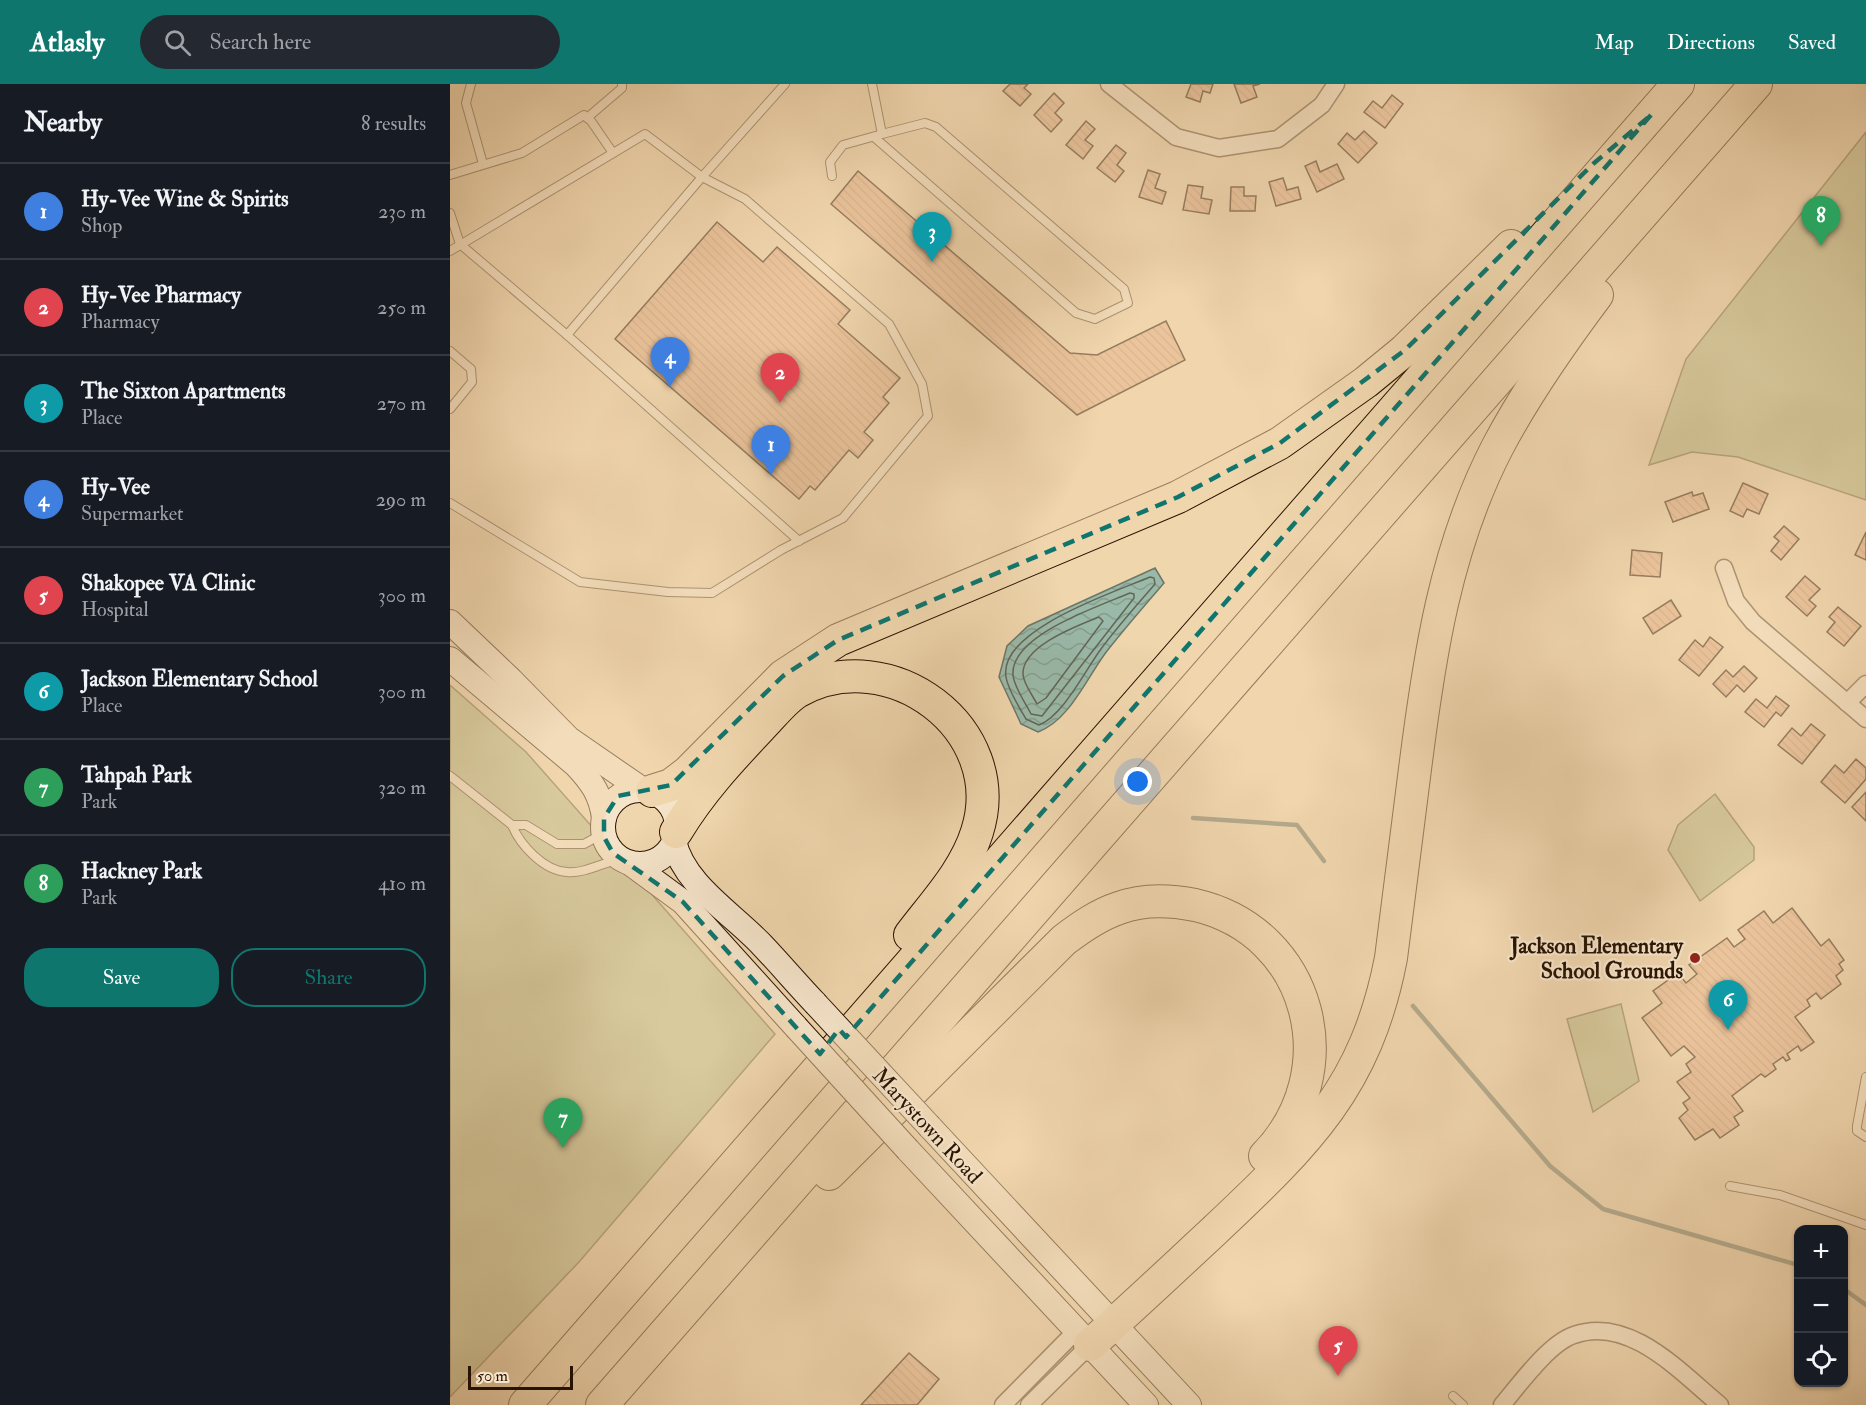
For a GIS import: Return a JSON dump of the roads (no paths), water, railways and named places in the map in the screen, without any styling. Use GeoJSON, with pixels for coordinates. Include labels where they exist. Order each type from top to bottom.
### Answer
{"type":"FeatureCollection","features":[{"type":"Feature","properties":{"kind":"highway"},"geometry":{"type":"LineString","coordinates":[[525,1405],[1678,84]]}},
{"type":"Feature","properties":{"kind":"highway"},"geometry":{"type":"LineString","coordinates":[[602,1405],[1756,84]]}},
{"type":"Feature","properties":{"kind":"highway"},"geometry":{"type":"LineString","coordinates":[[648,791],[671,785],[688,772],[783,676],[838,640],[1178,497],[1231,471],[1324,413],[1405,350],[1593,164],[1651,115]]}},
{"type":"Feature","properties":{"kind":"highway"},"geometry":{"type":"LineString","coordinates":[[1083,1338],[1298,1151],[1339,1095],[1358,1064],[1384,996],[1391,958],[1430,655],[1445,585],[1462,532],[1497,447],[1520,407],[1569,332],[1705,142]]}},
{"type":"Feature","properties":{"kind":"highway"},"geometry":{"type":"LineString","coordinates":[[675,837],[695,801],[771,717],[796,693],[826,680],[859,676],[888,679],[910,687],[931,701],[963,734],[974,757],[980,781],[981,807],[977,831],[962,863],[743,1155]]}},
{"type":"Feature","properties":{"kind":"highway"},"geometry":{"type":"LineString","coordinates":[[609,1405],[758,1246],[1064,940],[1089,921],[1130,905],[1150,901],[1179,902],[1212,909],[1242,923],[1266,943],[1286,966],[1300,993],[1312,1043],[1305,1093],[1293,1122],[1278,1144],[1107,1317]]}},
{"type":"Feature","properties":{"kind":"main road"},"geometry":{"type":"LineString","coordinates":[[450,622],[512,680],[569,739],[648,791],[660,795],[672,808],[677,824],[675,837],[657,860],[648,863],[625,861],[608,846],[601,801],[594,784],[576,765],[450,659]]}},
{"type":"Feature","properties":{"kind":"main road"},"geometry":{"type":"LineString","coordinates":[[603,823],[612,802],[618,796],[648,791]]}},
{"type":"Feature","properties":{"kind":"main road","name":"Marystown Road"},"geometry":{"type":"LineString","coordinates":[[675,837],[677,854],[688,873],[763,946],[1189,1405]]}},
{"type":"Feature","properties":{"kind":"main road","name":"Marystown Road"},"geometry":{"type":"LineString","coordinates":[[625,861],[683,902],[908,1150],[1146,1405]]}},
{"type":"Feature","properties":{"kind":"street"},"geometry":{"type":"LineString","coordinates":[[1109,84],[1176,137],[1219,148],[1278,139],[1323,105],[1336,84]]}},
{"type":"Feature","properties":{"kind":"street"},"geometry":{"type":"LineString","coordinates":[[1724,568],[1736,601],[1753,622],[1866,719]]}},
{"type":"Feature","properties":{"kind":"street"},"geometry":{"type":"LineString","coordinates":[[1847,703],[1866,684]]}},
{"type":"Feature","properties":{"kind":"street"},"geometry":{"type":"LineString","coordinates":[[1502,1405],[1542,1357],[1573,1335],[1605,1330],[1643,1343],[1720,1405]]}},
{"type":"Feature","properties":{"kind":"street"},"geometry":{"type":"LineString","coordinates":[[1003,1405],[1083,1338]]}},
{"type":"Feature","properties":{"kind":"street"},"geometry":{"type":"LineString","coordinates":[[1029,1405],[1083,1338]]}},
{"type":"Feature","properties":{"kind":"lane"},"geometry":{"type":"LineString","coordinates":[[471,84],[466,103],[483,164]]}},
{"type":"Feature","properties":{"kind":"lane"},"geometry":{"type":"LineString","coordinates":[[587,118],[614,97],[622,88],[622,84]]}},
{"type":"Feature","properties":{"kind":"lane"},"geometry":{"type":"LineString","coordinates":[[567,335],[785,84]]}},
{"type":"Feature","properties":{"kind":"lane"},"geometry":{"type":"LineString","coordinates":[[832,176],[830,162],[843,145],[878,135],[925,123],[936,127],[1124,290],[1128,303],[1095,319],[1076,313],[878,135],[872,84]]}},
{"type":"Feature","properties":{"kind":"lane"},"geometry":{"type":"LineString","coordinates":[[450,175],[522,153],[584,115],[613,153]]}},
{"type":"Feature","properties":{"kind":"lane"},"geometry":{"type":"LineString","coordinates":[[450,251],[645,134],[702,177],[746,199],[889,324],[922,384],[928,416],[843,518],[799,541],[712,593],[668,592],[580,582],[450,503]]}},
{"type":"Feature","properties":{"kind":"lane"},"geometry":{"type":"LineString","coordinates":[[450,213],[460,244],[567,335],[799,541]]}},
{"type":"Feature","properties":{"kind":"lane"},"geometry":{"type":"LineString","coordinates":[[450,351],[471,369],[472,382],[450,409]]}},
{"type":"Feature","properties":{"kind":"lane"},"geometry":{"type":"LineString","coordinates":[[450,776],[513,825],[516,836],[533,854],[553,868],[567,872],[625,861]]}},
{"type":"Feature","properties":{"kind":"lane"},"geometry":{"type":"LineString","coordinates":[[513,825],[526,825],[557,844],[584,844],[595,838],[603,823]]}},
{"type":"Feature","properties":{"kind":"lane"},"geometry":{"type":"LineString","coordinates":[[1866,1077],[1857,1131],[1866,1137]]}},
{"type":"Feature","properties":{"kind":"lane"},"geometry":{"type":"LineString","coordinates":[[1730,1186],[1780,1195],[1866,1225]]}},
{"type":"Feature","properties":{"kind":"lane"},"geometry":{"type":"LineString","coordinates":[[1453,1396],[1463,1405]]}},
{"type":"Feature","properties":{"kind":"water"},"geometry":{"type":"Polygon","coordinates":[[[1155,568],[1164,583],[1107,651],[1069,708],[1049,726],[1038,732],[1021,724],[999,677],[1007,646],[1028,626],[1155,568]]]}},
{"type":"Feature","properties":{"kind":"waterway"},"geometry":{"type":"LineString","coordinates":[[1193,818],[1297,825],[1324,861]]}},
{"type":"Feature","properties":{"kind":"waterway"},"geometry":{"type":"LineString","coordinates":[[1413,1006],[1550,1166],[1603,1209],[1794,1264]]}},
{"type":"Feature","properties":{"kind":"waterway"},"geometry":{"type":"LineString","coordinates":[[1848,1292],[1866,1305]]}},
{"type":"Feature","properties":{"kind":"place","name":"Hackney Park"},"geometry":{"type":"Point","coordinates":[1821,246]}},
{"type":"Feature","properties":{"kind":"place","name":"The Sixton Apartments"},"geometry":{"type":"Point","coordinates":[932,262]}},
{"type":"Feature","properties":{"kind":"place","name":"Hy-Vee"},"geometry":{"type":"Point","coordinates":[670,387]}},
{"type":"Feature","properties":{"kind":"place","name":"Hy-Vee Pharmacy"},"geometry":{"type":"Point","coordinates":[780,403]}},
{"type":"Feature","properties":{"kind":"place","name":"Hy-Vee Wine & Spirits"},"geometry":{"type":"Point","coordinates":[771,475]}},
{"type":"Feature","properties":{"kind":"place","name":"Jackson Elementary School Grounds"},"geometry":{"type":"Point","coordinates":[1695,958]}},
{"type":"Feature","properties":{"kind":"place","name":"Jackson Elementary School"},"geometry":{"type":"Point","coordinates":[1728,1030]}},
{"type":"Feature","properties":{"kind":"place","name":"Tahpah Park"},"geometry":{"type":"Point","coordinates":[563,1148]}},
{"type":"Feature","properties":{"kind":"place","name":"Shakopee VA Clinic"},"geometry":{"type":"Point","coordinates":[1338,1376]}}]}
